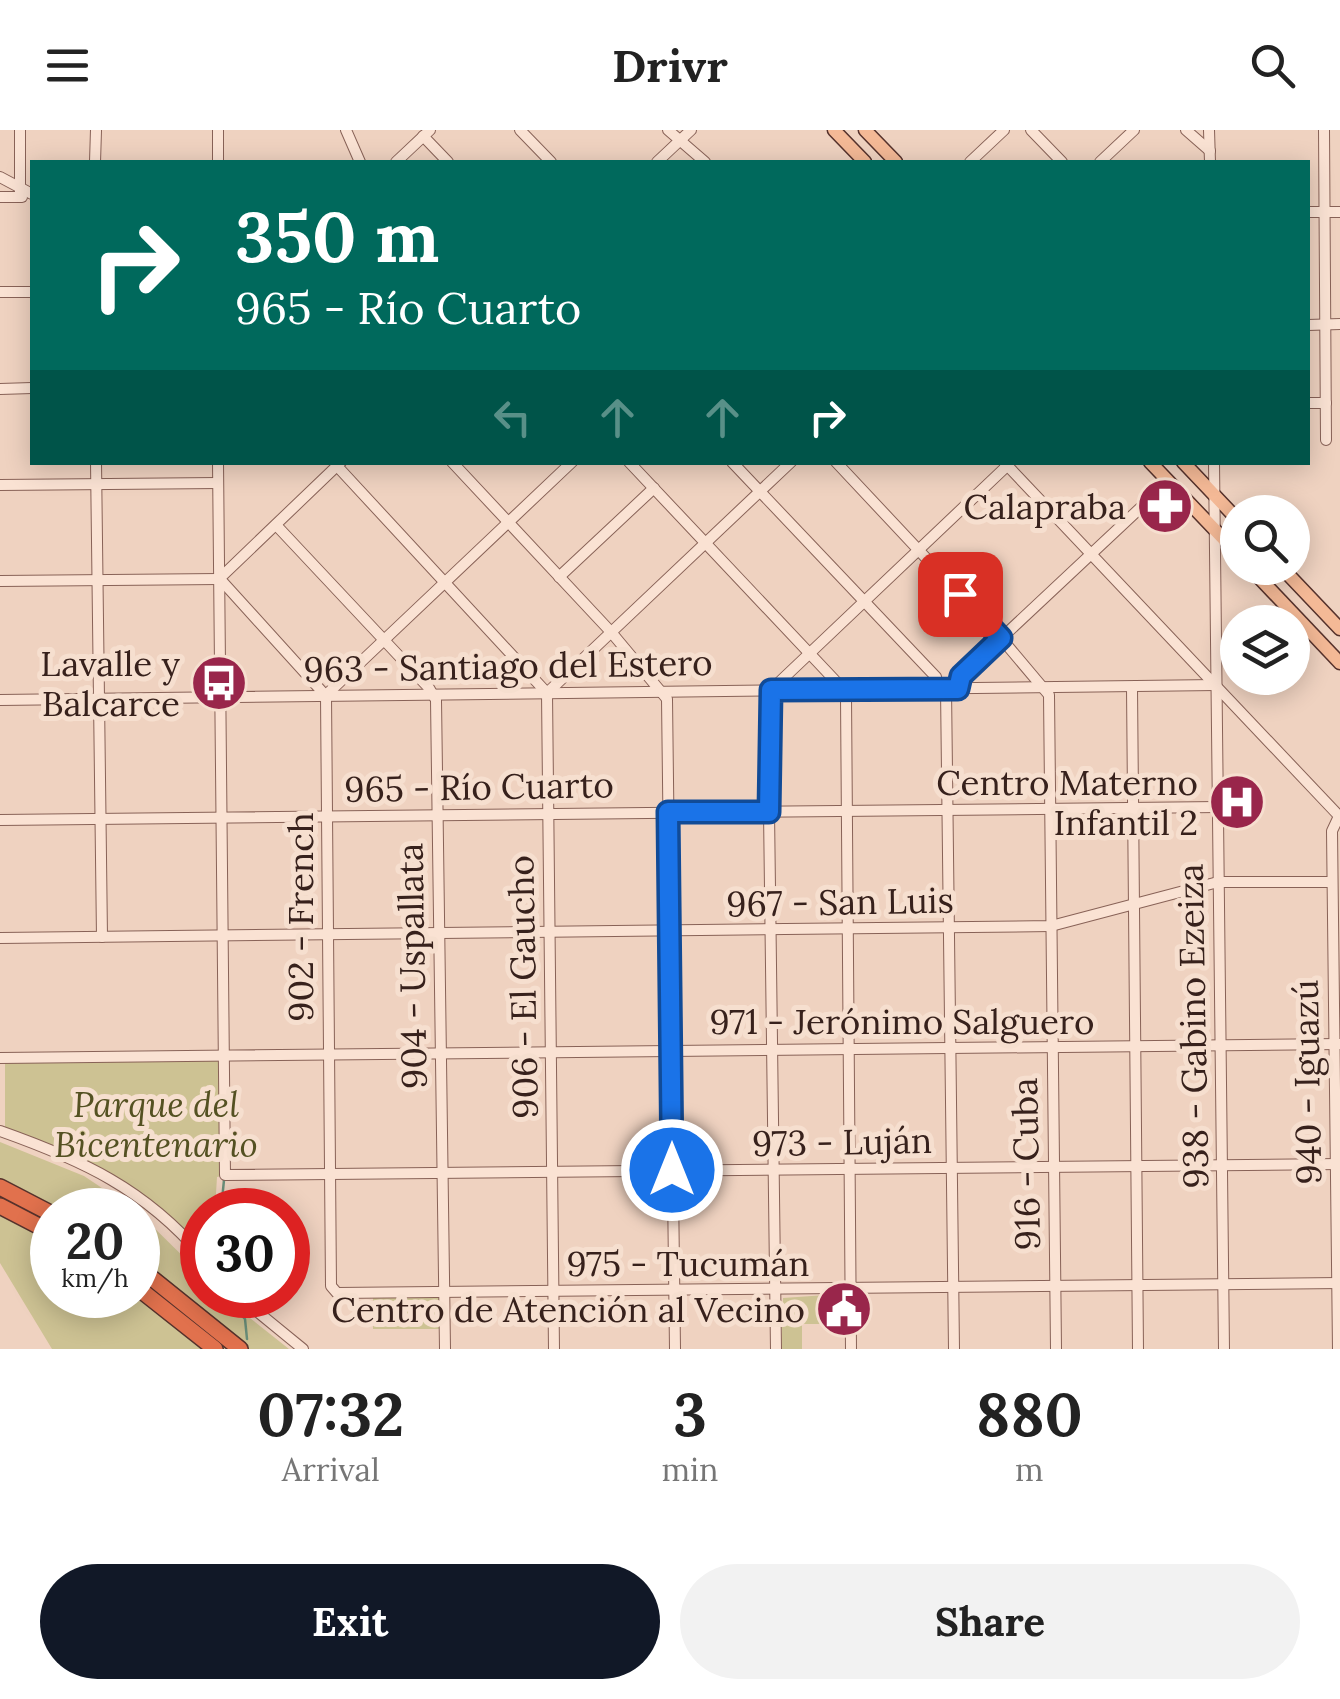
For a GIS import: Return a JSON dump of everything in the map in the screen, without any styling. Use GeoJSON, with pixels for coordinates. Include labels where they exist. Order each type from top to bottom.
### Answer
{"type":"FeatureCollection","features":[{"type":"Feature","properties":{"kind":"highway"},"geometry":{"type":"LineString","coordinates":[[0,1187],[30,1203]]}},
{"type":"Feature","properties":{"kind":"highway"},"geometry":{"type":"LineString","coordinates":[[0,1206],[30,1222]]}},
{"type":"Feature","properties":{"kind":"highway"},"geometry":{"type":"LineString","coordinates":[[160,1285],[240,1349]]}},
{"type":"Feature","properties":{"kind":"highway"},"geometry":{"type":"LineString","coordinates":[[160,1305],[216,1349]]}},
{"type":"Feature","properties":{"kind":"main road"},"geometry":{"type":"LineString","coordinates":[[834,130],[863,160]]}},
{"type":"Feature","properties":{"kind":"main road"},"geometry":{"type":"LineString","coordinates":[[864,130],[894,160]]}},
{"type":"Feature","properties":{"kind":"main road"},"geometry":{"type":"LineString","coordinates":[[1153,465],[1220,536]]}},
{"type":"Feature","properties":{"kind":"main road"},"geometry":{"type":"LineString","coordinates":[[1186,465],[1220,500]]}},
{"type":"Feature","properties":{"kind":"main road"},"geometry":{"type":"LineString","coordinates":[[1266,585],[1340,662]]}},
{"type":"Feature","properties":{"kind":"main road"},"geometry":{"type":"LineString","coordinates":[[1298,585],[1340,629]]}},
{"type":"Feature","properties":{"kind":"street"},"geometry":{"type":"LineString","coordinates":[[20,130],[26,193]]}},
{"type":"Feature","properties":{"kind":"street"},"geometry":{"type":"LineString","coordinates":[[96,130],[96,160]]}},
{"type":"Feature","properties":{"kind":"street"},"geometry":{"type":"LineString","coordinates":[[218,130],[218,160]]}},
{"type":"Feature","properties":{"kind":"street"},"geometry":{"type":"LineString","coordinates":[[346,130],[359,160]]}},
{"type":"Feature","properties":{"kind":"street"},"geometry":{"type":"LineString","coordinates":[[520,130],[549,160]]}},
{"type":"Feature","properties":{"kind":"street"},"geometry":{"type":"LineString","coordinates":[[668,130],[703,160]]}},
{"type":"Feature","properties":{"kind":"street"},"geometry":{"type":"LineString","coordinates":[[659,160],[692,130]]}},
{"type":"Feature","properties":{"kind":"street"},"geometry":{"type":"LineString","coordinates":[[972,160],[1004,130]]}},
{"type":"Feature","properties":{"kind":"street"},"geometry":{"type":"LineString","coordinates":[[1031,130],[1060,160]]}},
{"type":"Feature","properties":{"kind":"street"},"geometry":{"type":"LineString","coordinates":[[1102,160],[1134,130]]}},
{"type":"Feature","properties":{"kind":"street"},"geometry":{"type":"LineString","coordinates":[[1186,130],[1210,157]]}},
{"type":"Feature","properties":{"kind":"street"},"geometry":{"type":"LineString","coordinates":[[1209,130],[1210,157]]}},
{"type":"Feature","properties":{"kind":"street"},"geometry":{"type":"LineString","coordinates":[[1324,130],[1326,440]]}},
{"type":"Feature","properties":{"kind":"street"},"geometry":{"type":"LineString","coordinates":[[398,160],[427,133],[447,160]]}},
{"type":"Feature","properties":{"kind":"street"},"geometry":{"type":"LineString","coordinates":[[0,177],[26,193]]}},
{"type":"Feature","properties":{"kind":"street"},"geometry":{"type":"LineString","coordinates":[[0,197],[26,193]]}},
{"type":"Feature","properties":{"kind":"street"},"geometry":{"type":"LineString","coordinates":[[1310,212],[1340,212]]}},
{"type":"Feature","properties":{"kind":"street"},"geometry":{"type":"LineString","coordinates":[[0,292],[30,292]]}},
{"type":"Feature","properties":{"kind":"street"},"geometry":{"type":"LineString","coordinates":[[1310,325],[1340,324]]}},
{"type":"Feature","properties":{"kind":"street"},"geometry":{"type":"LineString","coordinates":[[0,389],[30,388]]}},
{"type":"Feature","properties":{"kind":"street"},"geometry":{"type":"LineString","coordinates":[[1310,403],[1326,403]]}},
{"type":"Feature","properties":{"kind":"street"},"geometry":{"type":"LineString","coordinates":[[96,465],[102,937]]}},
{"type":"Feature","properties":{"kind":"street"},"geometry":{"type":"LineString","coordinates":[[218,465],[225,1056]]}},
{"type":"Feature","properties":{"kind":"street"},"geometry":{"type":"LineString","coordinates":[[0,581],[219,578],[338,465]]}},
{"type":"Feature","properties":{"kind":"street"},"geometry":{"type":"LineString","coordinates":[[340,465],[547,694],[788,465]]}},
{"type":"Feature","properties":{"kind":"street"},"geometry":{"type":"LineString","coordinates":[[456,465],[664,692],[675,1349]]}},
{"type":"Feature","properties":{"kind":"street"},"geometry":{"type":"LineString","coordinates":[[219,578],[326,696],[569,465]]}},
{"type":"Feature","properties":{"kind":"street"},"geometry":{"type":"LineString","coordinates":[[633,465],[844,690],[851,1349]]}},
{"type":"Feature","properties":{"kind":"street"},"geometry":{"type":"LineString","coordinates":[[735,465],[948,689],[954,1349]]}},
{"type":"Feature","properties":{"kind":"street"},"geometry":{"type":"LineString","coordinates":[[839,465],[1047,689]]}},
{"type":"Feature","properties":{"kind":"street"},"geometry":{"type":"LineString","coordinates":[[776,1349],[771,690],[1006,465]]}},
{"type":"Feature","properties":{"kind":"street"},"geometry":{"type":"LineString","coordinates":[[1008,465],[1340,817]]}},
{"type":"Feature","properties":{"kind":"street","name":"938 - Gabino Ezeiza"},"geometry":{"type":"LineString","coordinates":[[1214,465],[1224,1349]]}},
{"type":"Feature","properties":{"kind":"street"},"geometry":{"type":"LineString","coordinates":[[948,689],[1168,482]]}},
{"type":"Feature","properties":{"kind":"street"},"geometry":{"type":"LineString","coordinates":[[0,485],[218,484]]}},
{"type":"Feature","properties":{"kind":"street"},"geometry":{"type":"LineString","coordinates":[[560,577],[654,488]]}},
{"type":"Feature","properties":{"kind":"street"},"geometry":{"type":"LineString","coordinates":[[276,525],[434,695]]}},
{"type":"Feature","properties":{"kind":"street","name":"963 - Santiago del Estero"},"geometry":{"type":"LineString","coordinates":[[0,700],[1216,685]]}},
{"type":"Feature","properties":{"kind":"street"},"geometry":{"type":"LineString","coordinates":[[1132,688],[1138,1349]]}},
{"type":"Feature","properties":{"kind":"street","name":"916 - Cuba"},"geometry":{"type":"LineString","coordinates":[[1047,689],[1056,1349]]}},
{"type":"Feature","properties":{"kind":"street","name":"906 - El Gaucho"},"geometry":{"type":"LineString","coordinates":[[547,694],[554,1349]]}},
{"type":"Feature","properties":{"kind":"street","name":"904 - Uspallata"},"geometry":{"type":"LineString","coordinates":[[434,695],[445,1349]]}},
{"type":"Feature","properties":{"kind":"street","name":"902 - French"},"geometry":{"type":"LineString","coordinates":[[326,696],[331,1286],[337,1293]]}},
{"type":"Feature","properties":{"kind":"street","name":"965 - Río Cuarto"},"geometry":{"type":"LineString","coordinates":[[0,820],[1218,807]]}},
{"type":"Feature","properties":{"kind":"street","name":"940 - Iguazú"},"geometry":{"type":"LineString","coordinates":[[1338,1349],[1332,826],[1340,817]]}},
{"type":"Feature","properties":{"kind":"street","name":"967 - San Luis"},"geometry":{"type":"LineString","coordinates":[[0,938],[1051,926],[1218,882],[1332,882]]}},
{"type":"Feature","properties":{"kind":"street","name":"971 - Jerónimo Salguero"},"geometry":{"type":"LineString","coordinates":[[0,1058],[1337,1044]]}},
{"type":"Feature","properties":{"kind":"street","name":"973 - Luján"},"geometry":{"type":"LineString","coordinates":[[225,1056],[225,1176],[1338,1164]]}},
{"type":"Feature","properties":{"kind":"street"},"geometry":{"type":"LineString","coordinates":[[0,1130],[106,1174],[155,1208],[180,1234]]}},
{"type":"Feature","properties":{"kind":"street","name":"975 - Tucumán"},"geometry":{"type":"LineString","coordinates":[[337,1293],[1339,1283]]}},
{"type":"Feature","properties":{"kind":"street"},"geometry":{"type":"LineString","coordinates":[[265,1318],[302,1349]]}},
{"type":"Feature","properties":{"kind":"green space","name":"Parque del Bicentenario"},"geometry":{"type":"Polygon","coordinates":[[[221,1060],[222,1176],[217,1177],[216,1188],[180,1188],[180,1225],[160,1208],[160,1188],[132,1188],[87,1161],[5,1128],[5,1062],[221,1060]]]}},
{"type":"Feature","properties":{"kind":"green space"},"geometry":{"type":"Polygon","coordinates":[[[0,1142],[84,1176],[102,1188],[30,1188],[30,1313],[0,1263],[0,1142]]]}},
{"type":"Feature","properties":{"kind":"green space"},"geometry":{"type":"Polygon","coordinates":[[[160,1234],[180,1253],[180,1318],[250,1318],[289,1349],[52,1349],[33,1318],[160,1318],[160,1234]]]}},
{"type":"Feature","properties":{"kind":"green space"},"geometry":{"type":"Polygon","coordinates":[[[840,1294],[846,1299],[846,1324],[802,1324],[802,1349],[781,1349],[783,1298],[840,1294]]]}},
{"type":"Feature","properties":{"kind":"green space"},"geometry":{"type":"Polygon","coordinates":[[[373,1298],[441,1298],[441,1329],[373,1329],[373,1298]]]}},
{"type":"Feature","properties":{"kind":"waterway"},"geometry":{"type":"LineString","coordinates":[[223,1188],[224,1180]]}},
{"type":"Feature","properties":{"kind":"waterway"},"geometry":{"type":"LineString","coordinates":[[244,1318],[247,1339]]}},
{"type":"Feature","properties":{"kind":"place","name":"Calapraba"},"geometry":{"type":"Point","coordinates":[1165,506]}},
{"type":"Feature","properties":{"kind":"place","name":"Lavalle y Balcarce"},"geometry":{"type":"Point","coordinates":[219,683]}},
{"type":"Feature","properties":{"kind":"place","name":"Centro Materno Infantil 2"},"geometry":{"type":"Point","coordinates":[1237,802]}},
{"type":"Feature","properties":{"kind":"place","name":"Centro de Atención al Vecino"},"geometry":{"type":"Point","coordinates":[844,1309]}},
{"type":"Feature","properties":{"kind":"route"},"geometry":{"type":"LineString","coordinates":[[672,1170],[668,812],[769,812],[771,690],[958,689],[961,676],[1001,638],[960,594]]}}]}
